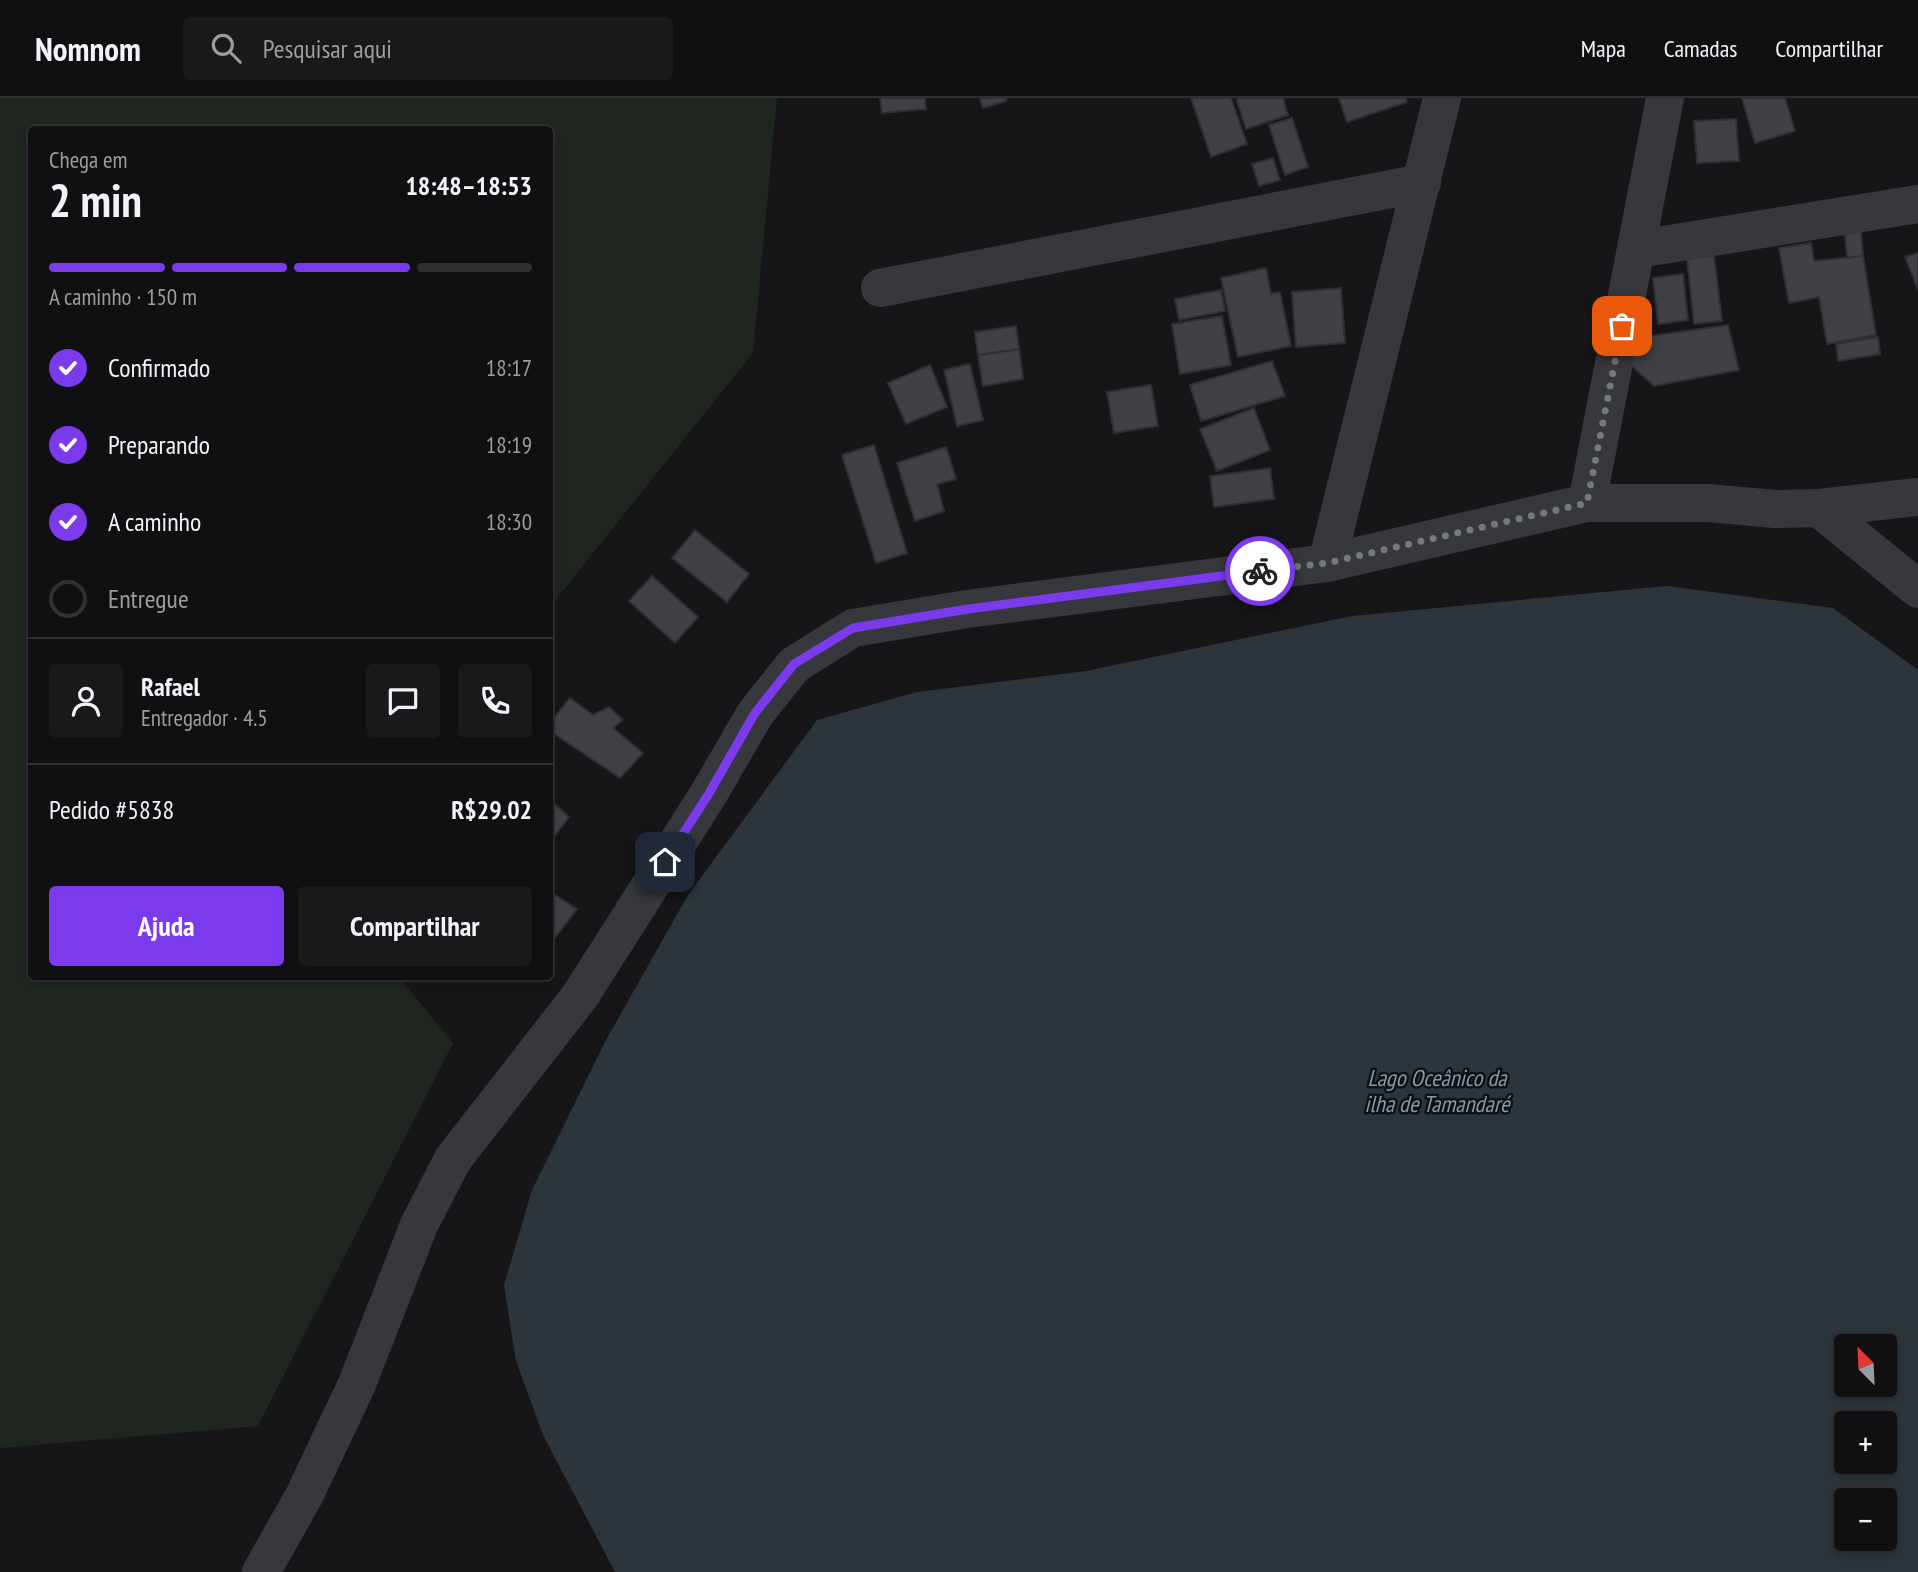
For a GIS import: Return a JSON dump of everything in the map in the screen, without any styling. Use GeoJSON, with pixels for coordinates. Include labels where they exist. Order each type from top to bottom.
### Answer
{"type":"FeatureCollection","features":[{"type":"Feature","properties":{"kind":"street"},"geometry":{"type":"LineString","coordinates":[[1327,563],[1442,98]]}},
{"type":"Feature","properties":{"kind":"street"},"geometry":{"type":"LineString","coordinates":[[1587,503],[1665,98]]}},
{"type":"Feature","properties":{"kind":"street"},"geometry":{"type":"LineString","coordinates":[[880,288],[1422,183]]}},
{"type":"Feature","properties":{"kind":"street"},"geometry":{"type":"LineString","coordinates":[[1637,249],[1918,204]]}},
{"type":"Feature","properties":{"kind":"street"},"geometry":{"type":"LineString","coordinates":[[261,1572],[304,1496],[357,1384],[419,1225],[453,1159],[580,996],[708,795],[755,713],[794,664],[853,628],[968,609],[1327,563],[1587,503],[1708,503],[1775,509],[1819,509],[1918,497]]}},
{"type":"Feature","properties":{"kind":"street"},"geometry":{"type":"LineString","coordinates":[[1819,509],[1918,589]]}},
{"type":"Feature","properties":{"kind":"shaded area"},"geometry":{"type":"Polygon","coordinates":[[[0,98],[777,98],[753,353],[553,603],[553,126],[28,126],[28,980],[401,980],[453,1043],[258,1426],[0,1448],[0,98]]]}},
{"type":"Feature","properties":{"kind":"water","name":"Lago Oceânico da ilha de Tamandaré"},"geometry":{"type":"Polygon","coordinates":[[[1667,586],[1833,608],[1918,670],[1918,1572],[615,1572],[543,1435],[516,1361],[504,1285],[532,1190],[606,1040],[688,895],[817,720],[917,692],[1086,671],[1352,616],[1667,586]]]}},
{"type":"Feature","properties":{"kind":"building"},"geometry":{"type":"Polygon","coordinates":[[[880,98],[925,98],[926,109],[882,113],[880,98]]]}},
{"type":"Feature","properties":{"kind":"building"},"geometry":{"type":"Polygon","coordinates":[[[980,98],[1006,98],[1006,101],[983,108],[980,98]]]}},
{"type":"Feature","properties":{"kind":"building"},"geometry":{"type":"Polygon","coordinates":[[[1191,98],[1231,98],[1247,144],[1211,157],[1191,98]]]}},
{"type":"Feature","properties":{"kind":"building"},"geometry":{"type":"Polygon","coordinates":[[[1236,98],[1283,98],[1288,115],[1246,129],[1236,98]]]}},
{"type":"Feature","properties":{"kind":"building"},"geometry":{"type":"Polygon","coordinates":[[[1339,98],[1406,98],[1407,102],[1347,122],[1339,98]]]}},
{"type":"Feature","properties":{"kind":"building"},"geometry":{"type":"Polygon","coordinates":[[[1742,98],[1785,98],[1795,131],[1755,143],[1742,98]]]}},
{"type":"Feature","properties":{"kind":"building"},"geometry":{"type":"Polygon","coordinates":[[[1292,118],[1308,167],[1285,175],[1269,125],[1292,118]]]}},
{"type":"Feature","properties":{"kind":"building"},"geometry":{"type":"Polygon","coordinates":[[[1736,119],[1739,161],[1697,163],[1694,121],[1736,119]]]}},
{"type":"Feature","properties":{"kind":"building"},"geometry":{"type":"Polygon","coordinates":[[[1273,158],[1280,180],[1259,186],[1252,164],[1273,158]]]}},
{"type":"Feature","properties":{"kind":"building"},"geometry":{"type":"Polygon","coordinates":[[[1861,232],[1863,256],[1847,258],[1845,234],[1861,232]]]}},
{"type":"Feature","properties":{"kind":"building"},"geometry":{"type":"Polygon","coordinates":[[[1811,243],[1814,261],[1863,256],[1876,335],[1827,344],[1819,297],[1789,303],[1779,248],[1811,243]]]}},
{"type":"Feature","properties":{"kind":"building"},"geometry":{"type":"Polygon","coordinates":[[[1918,253],[1918,290],[1905,257],[1918,253]]]}},
{"type":"Feature","properties":{"kind":"building"},"geometry":{"type":"Polygon","coordinates":[[[1714,255],[1722,321],[1694,324],[1687,258],[1714,255]]]}},
{"type":"Feature","properties":{"kind":"building"},"geometry":{"type":"Polygon","coordinates":[[[1266,268],[1271,294],[1280,292],[1291,346],[1238,357],[1221,278],[1266,268]]]}},
{"type":"Feature","properties":{"kind":"building"},"geometry":{"type":"Polygon","coordinates":[[[1683,274],[1688,320],[1658,324],[1653,278],[1683,274]]]}},
{"type":"Feature","properties":{"kind":"building"},"geometry":{"type":"Polygon","coordinates":[[[1341,288],[1345,343],[1296,347],[1292,292],[1341,288]]]}},
{"type":"Feature","properties":{"kind":"building"},"geometry":{"type":"Polygon","coordinates":[[[1221,290],[1225,311],[1179,320],[1175,299],[1221,290]]]}},
{"type":"Feature","properties":{"kind":"building"},"geometry":{"type":"Polygon","coordinates":[[[1222,316],[1231,365],[1180,374],[1172,324],[1222,316]]]}},
{"type":"Feature","properties":{"kind":"building"},"geometry":{"type":"Polygon","coordinates":[[[1728,325],[1739,370],[1654,386],[1624,359],[1635,338],[1728,325]]]}},
{"type":"Feature","properties":{"kind":"building"},"geometry":{"type":"Polygon","coordinates":[[[1016,326],[1019,349],[978,355],[975,332],[1016,326]]]}},
{"type":"Feature","properties":{"kind":"building"},"geometry":{"type":"Polygon","coordinates":[[[1878,337],[1880,354],[1838,361],[1836,344],[1878,337]]]}},
{"type":"Feature","properties":{"kind":"building"},"geometry":{"type":"Polygon","coordinates":[[[1019,349],[1023,379],[983,386],[978,355],[1019,349]]]}},
{"type":"Feature","properties":{"kind":"building"},"geometry":{"type":"Polygon","coordinates":[[[1272,361],[1285,396],[1201,421],[1190,385],[1272,361]]]}},
{"type":"Feature","properties":{"kind":"building"},"geometry":{"type":"Polygon","coordinates":[[[970,364],[983,420],[957,426],[944,370],[970,364]]]}},
{"type":"Feature","properties":{"kind":"building"},"geometry":{"type":"Polygon","coordinates":[[[930,365],[947,407],[906,424],[888,383],[930,365]]]}},
{"type":"Feature","properties":{"kind":"building"},"geometry":{"type":"Polygon","coordinates":[[[1151,385],[1158,426],[1114,433],[1107,392],[1151,385]]]}},
{"type":"Feature","properties":{"kind":"building"},"geometry":{"type":"Polygon","coordinates":[[[1254,408],[1270,450],[1217,471],[1200,429],[1254,408]]]}},
{"type":"Feature","properties":{"kind":"building"},"geometry":{"type":"Polygon","coordinates":[[[874,445],[907,553],[876,563],[842,455],[874,445]]]}},
{"type":"Feature","properties":{"kind":"building"},"geometry":{"type":"Polygon","coordinates":[[[946,447],[956,479],[937,484],[944,511],[915,521],[897,463],[946,447]]]}},
{"type":"Feature","properties":{"kind":"building"},"geometry":{"type":"Polygon","coordinates":[[[1270,468],[1274,499],[1214,507],[1210,476],[1270,468]]]}},
{"type":"Feature","properties":{"kind":"building"},"geometry":{"type":"Polygon","coordinates":[[[695,530],[749,574],[727,602],[672,558],[695,530]]]}},
{"type":"Feature","properties":{"kind":"building"},"geometry":{"type":"Polygon","coordinates":[[[652,576],[698,617],[675,643],[629,601],[652,576]]]}},
{"type":"Feature","properties":{"kind":"building"},"geometry":{"type":"Polygon","coordinates":[[[570,698],[593,715],[609,707],[623,720],[613,728],[643,753],[620,778],[553,733],[553,719],[570,698]]]}},
{"type":"Feature","properties":{"kind":"building"},"geometry":{"type":"Polygon","coordinates":[[[553,803],[569,817],[553,838],[553,803]]]}},
{"type":"Feature","properties":{"kind":"building"},"geometry":{"type":"Polygon","coordinates":[[[553,894],[577,909],[553,940],[553,894]]]}},
{"type":"Feature","properties":{"kind":"way so far"},"geometry":{"type":"LineString","coordinates":[[1260,571],[1327,563],[1587,503],[1622,326]]}},
{"type":"Feature","properties":{"kind":"route"},"geometry":{"type":"LineString","coordinates":[[665,862],[708,795],[755,713],[794,664],[853,628],[968,609],[1260,571]]}}]}
